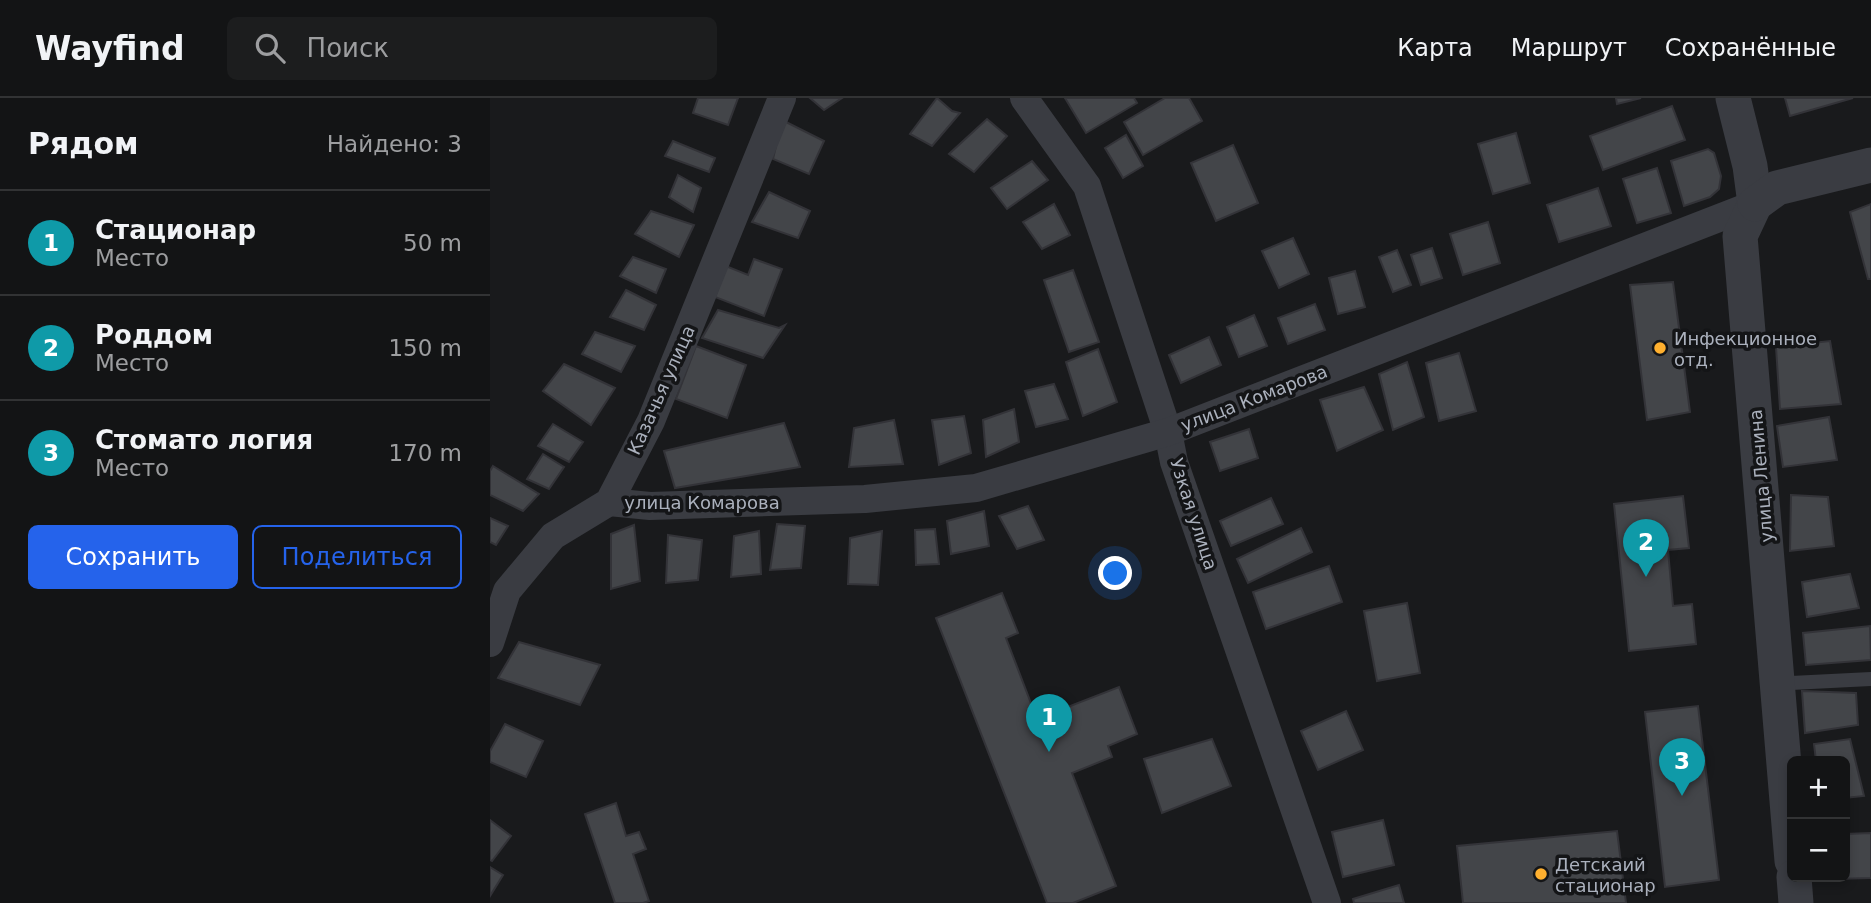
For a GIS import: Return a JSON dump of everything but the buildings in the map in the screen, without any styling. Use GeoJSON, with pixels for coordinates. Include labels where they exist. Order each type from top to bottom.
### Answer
{"type":"FeatureCollection","features":[{"type":"Feature","properties":{"kind":"street","name":"Казачья улица"},"geometry":{"type":"LineString","coordinates":[[609,502],[651,421],[782,98]]}},
{"type":"Feature","properties":{"kind":"street","name":"Узкая улица"},"geometry":{"type":"LineString","coordinates":[[1024,98],[1087,186],[1168,432],[1174,461],[1327,903]]}},
{"type":"Feature","properties":{"kind":"street"},"geometry":{"type":"LineString","coordinates":[[1733,98],[1750,166],[1755,204]]}},
{"type":"Feature","properties":{"kind":"street","name":"улица Комарова"},"geometry":{"type":"LineString","coordinates":[[609,502],[650,506],[838,500],[976,488],[1168,432],[1755,204],[1777,188],[1871,166]]}},
{"type":"Feature","properties":{"kind":"street","name":"улица Ленина"},"geometry":{"type":"LineString","coordinates":[[1755,204],[1740,236],[1789,819]]}},
{"type":"Feature","properties":{"kind":"street"},"geometry":{"type":"LineString","coordinates":[[490,643],[499,588],[553,537],[609,502]]}},
{"type":"Feature","properties":{"kind":"street"},"geometry":{"type":"LineString","coordinates":[[1794,882],[1796,903]]}},
{"type":"Feature","properties":{"kind":"lane"},"geometry":{"type":"LineString","coordinates":[[1779,686],[1871,679]]}},
{"type":"Feature","properties":{"kind":"place","name":"Инфекционное отд."},"geometry":{"type":"Point","coordinates":[1660,348]}},
{"type":"Feature","properties":{"kind":"place","name":"Роддом"},"geometry":{"type":"Point","coordinates":[1646,577]}},
{"type":"Feature","properties":{"kind":"place","name":"Стационар"},"geometry":{"type":"Point","coordinates":[1049,752]}},
{"type":"Feature","properties":{"kind":"place","name":"Стомато логия"},"geometry":{"type":"Point","coordinates":[1682,796]}},
{"type":"Feature","properties":{"kind":"place","name":"Детскаий стационар"},"geometry":{"type":"Point","coordinates":[1541,874]}}]}
